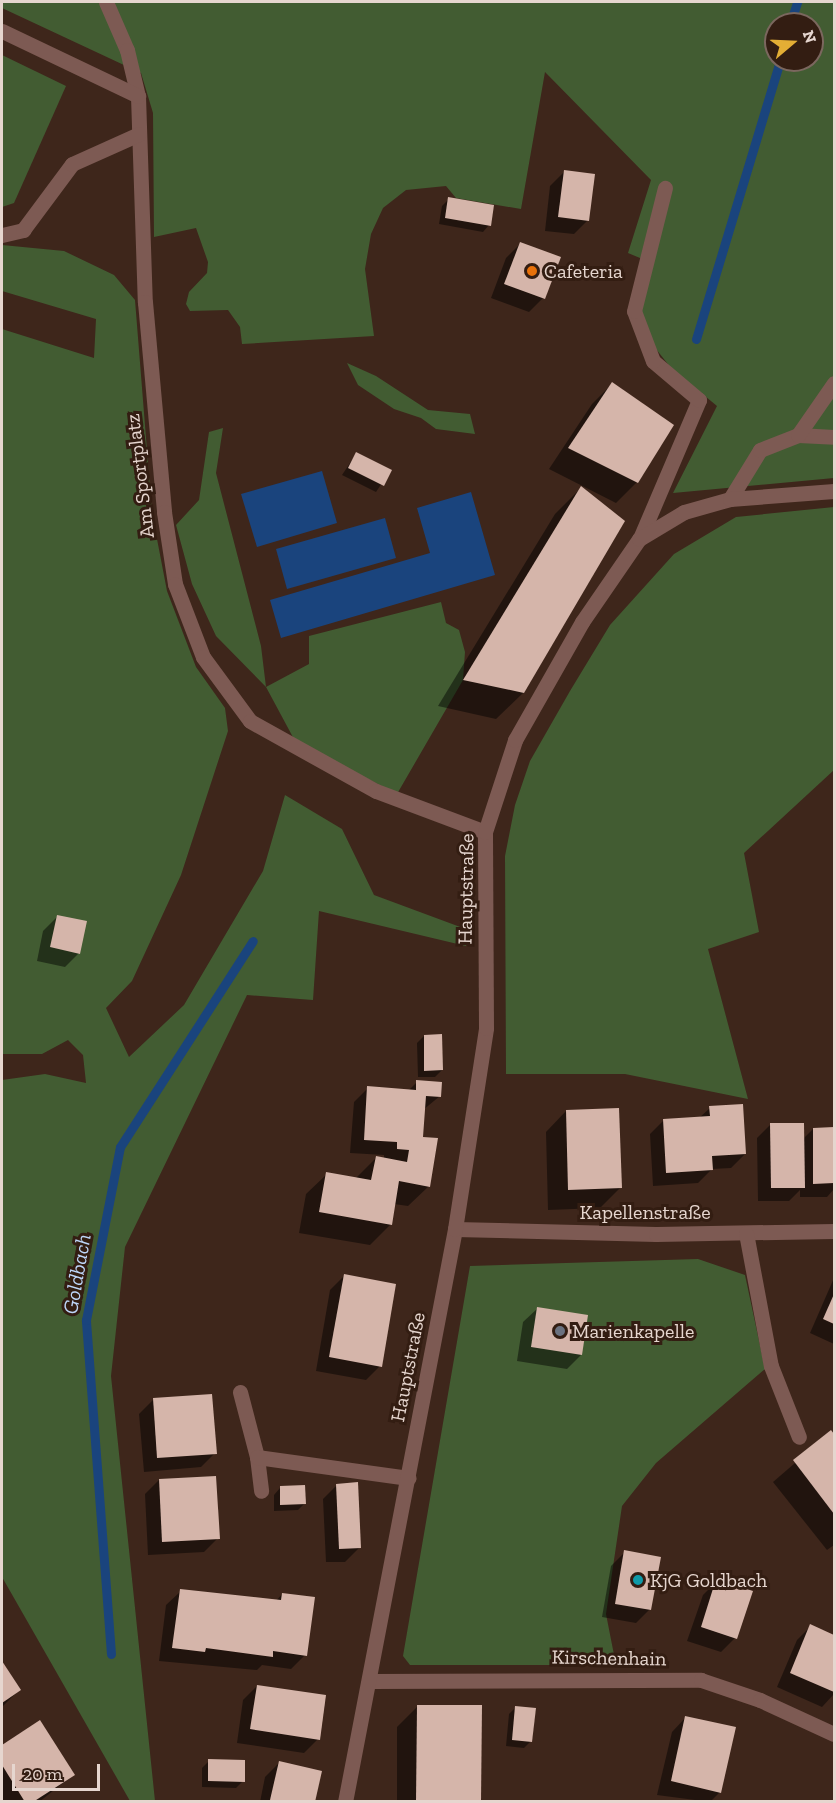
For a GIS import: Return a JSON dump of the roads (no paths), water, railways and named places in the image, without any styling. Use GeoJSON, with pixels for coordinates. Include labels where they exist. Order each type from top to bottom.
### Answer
{"type":"FeatureCollection","features":[{"type":"Feature","properties":{"kind":"street","name":"Am Sportplatz"},"geometry":{"type":"LineString","coordinates":[[106,2],[127,50],[138,96],[146,314],[164,512],[175,584],[203,657],[250,721],[376,791],[485,832]]}},
{"type":"Feature","properties":{"kind":"street"},"geometry":{"type":"LineString","coordinates":[[2,31],[138,96]]}},
{"type":"Feature","properties":{"kind":"street"},"geometry":{"type":"LineString","coordinates":[[2,235],[23,230],[72,164],[140,134]]}},
{"type":"Feature","properties":{"kind":"street"},"geometry":{"type":"LineString","coordinates":[[639,539],[699,400],[653,361],[634,311],[665,188]]}},
{"type":"Feature","properties":{"kind":"street"},"geometry":{"type":"LineString","coordinates":[[798,435],[834,383]]}},
{"type":"Feature","properties":{"kind":"street"},"geometry":{"type":"LineString","coordinates":[[730,499],[760,450],[798,435],[834,437]]}},
{"type":"Feature","properties":{"kind":"street","name":"Hauptstraße"},"geometry":{"type":"LineString","coordinates":[[345,1802],[371,1681],[455,1229],[486,1028],[485,832],[515,740],[582,622],[639,539],[684,512],[730,499],[834,491]]}},
{"type":"Feature","properties":{"kind":"street","name":"Kapellenstraße"},"geometry":{"type":"LineString","coordinates":[[455,1229],[746,1233],[834,1231]]}},
{"type":"Feature","properties":{"kind":"street"},"geometry":{"type":"LineString","coordinates":[[746,1233],[771,1366],[799,1437]]}},
{"type":"Feature","properties":{"kind":"street"},"geometry":{"type":"LineString","coordinates":[[240,1392],[257,1457],[261,1491]]}},
{"type":"Feature","properties":{"kind":"street"},"geometry":{"type":"LineString","coordinates":[[257,1457],[409,1478]]}},
{"type":"Feature","properties":{"kind":"street","name":"Kirschenhain"},"geometry":{"type":"LineString","coordinates":[[371,1681],[701,1680],[760,1700],[834,1734]]}},
{"type":"Feature","properties":{"kind":"water"},"geometry":{"type":"Polygon","coordinates":[[[322,471],[337,523],[257,547],[241,494],[322,471]]]}},
{"type":"Feature","properties":{"kind":"water"},"geometry":{"type":"Polygon","coordinates":[[[471,492],[495,575],[281,638],[270,600],[430,553],[417,508],[471,492]]]}},
{"type":"Feature","properties":{"kind":"water"},"geometry":{"type":"Polygon","coordinates":[[[385,518],[396,558],[287,589],[276,549],[385,518]]]}},
{"type":"Feature","properties":{"kind":"waterway"},"geometry":{"type":"LineString","coordinates":[[794,12],[797,2]]}},
{"type":"Feature","properties":{"kind":"waterway"},"geometry":{"type":"LineString","coordinates":[[696,339],[776,72]]}},
{"type":"Feature","properties":{"kind":"waterway","name":"Goldbach"},"geometry":{"type":"LineString","coordinates":[[111,1654],[86,1320],[120,1147],[253,941]]}},
{"type":"Feature","properties":{"kind":"place","name":"Cafeteria"},"geometry":{"type":"Point","coordinates":[532,271]}},
{"type":"Feature","properties":{"kind":"place","name":"Marienkapelle"},"geometry":{"type":"Point","coordinates":[560,1331]}},
{"type":"Feature","properties":{"kind":"place","name":"KjG Goldbach"},"geometry":{"type":"Point","coordinates":[638,1580]}}]}
